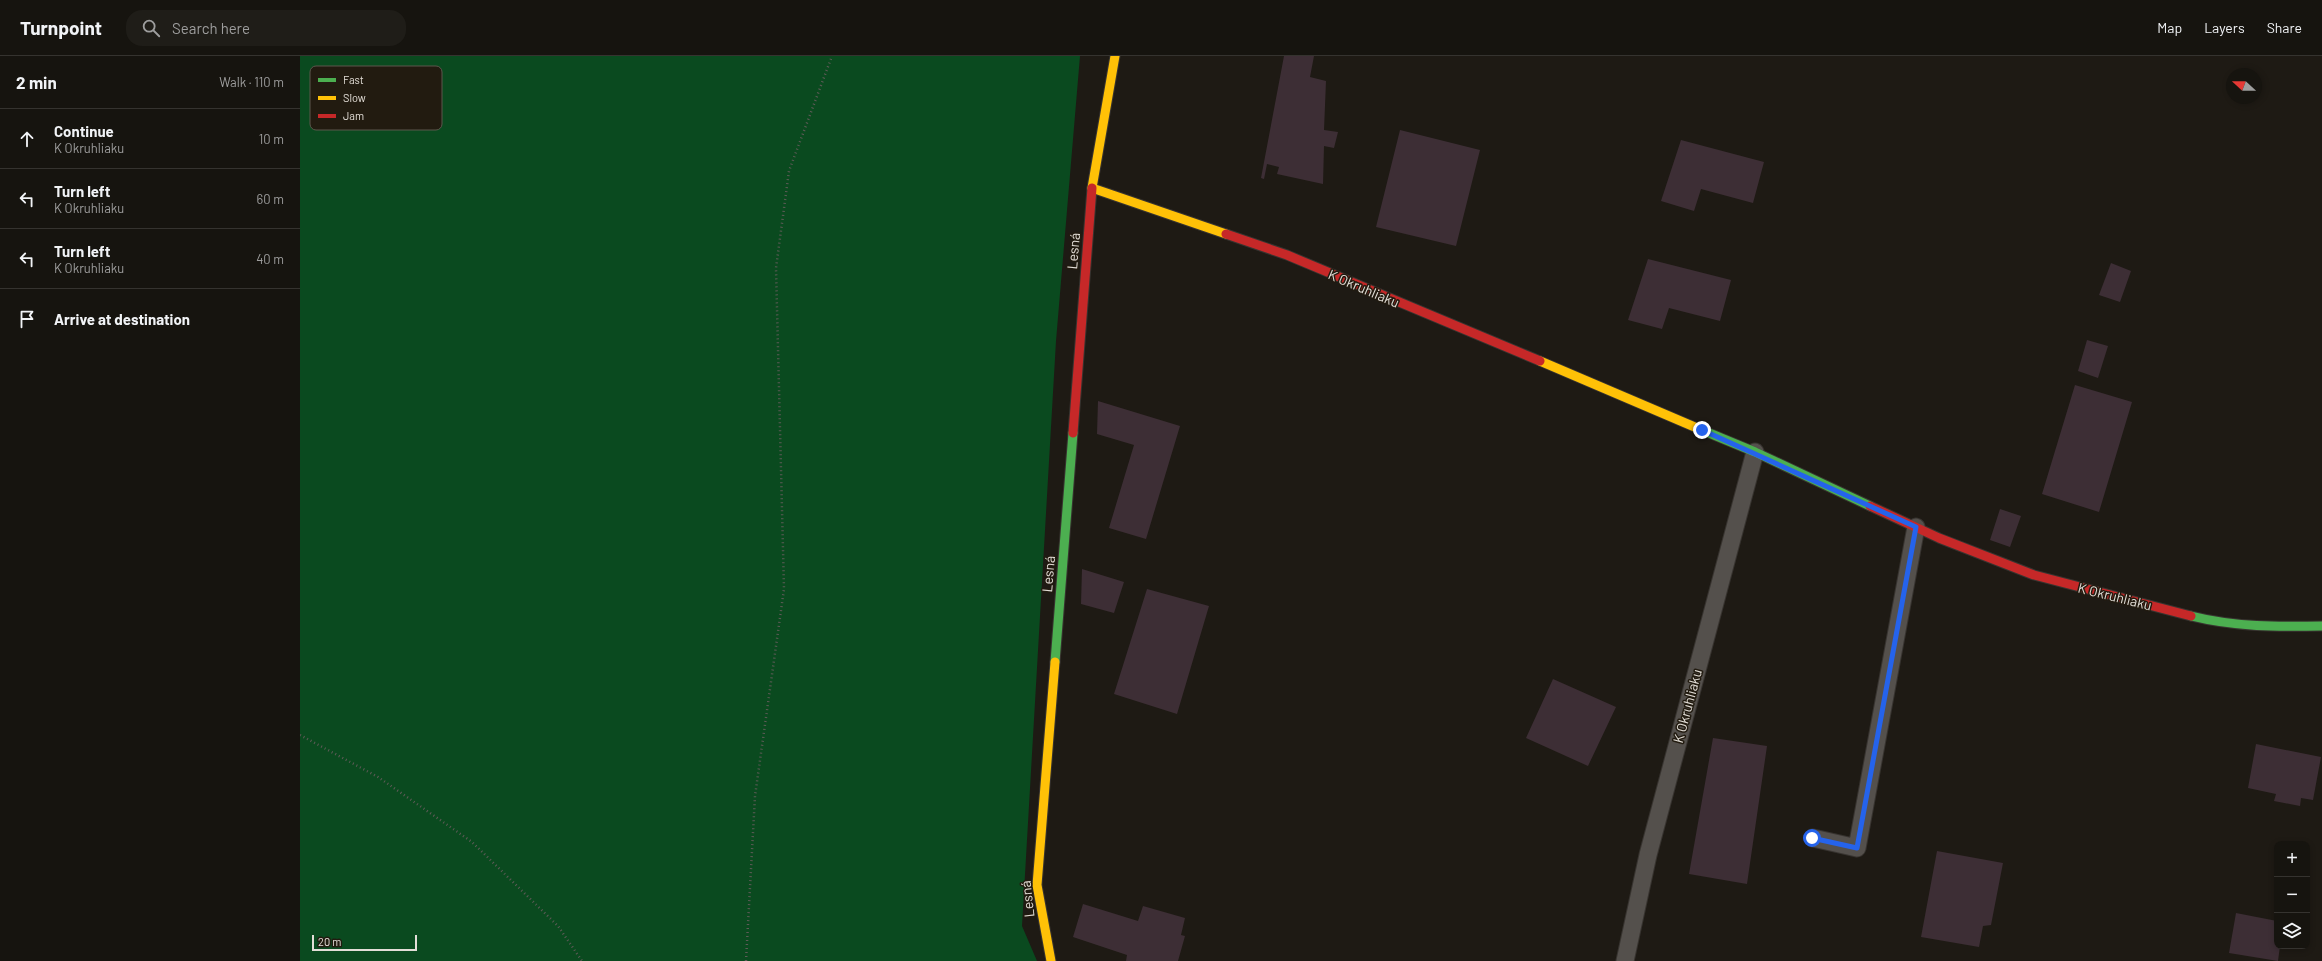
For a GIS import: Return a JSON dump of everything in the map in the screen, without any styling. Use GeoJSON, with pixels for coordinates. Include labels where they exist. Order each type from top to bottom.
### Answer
{"type":"FeatureCollection","features":[{"type":"Feature","properties":{"kind":"street"},"geometry":{"type":"LineString","coordinates":[[1092,188],[1114,56]]}},
{"type":"Feature","properties":{"kind":"street","name":"K Okruhliaku"},"geometry":{"type":"LineString","coordinates":[[1092,188],[1287,255],[1755,452],[1916,527],[2034,575],[2212,621],[2265,627],[2322,626]]}},
{"type":"Feature","properties":{"kind":"street","name":"Lesná"},"geometry":{"type":"LineString","coordinates":[[1050,961],[1037,885],[1092,188]]}},
{"type":"Feature","properties":{"kind":"lane","name":"K Okruhliaku"},"geometry":{"type":"LineString","coordinates":[[1625,961],[1648,854],[1755,452]]}},
{"type":"Feature","properties":{"kind":"lane"},"geometry":{"type":"LineString","coordinates":[[1812,838],[1857,848],[1916,527]]}},
{"type":"Feature","properties":{"kind":"path"},"geometry":{"type":"LineString","coordinates":[[746,961],[755,796],[784,589],[776,268],[789,171],[832,56]]}},
{"type":"Feature","properties":{"kind":"path"},"geometry":{"type":"LineString","coordinates":[[300,735],[378,777],[472,842],[558,926],[582,961]]}},
{"type":"Feature","properties":{"kind":"green space"},"geometry":{"type":"Polygon","coordinates":[[[300,56],[1080,56],[1056,341],[1022,926],[1037,961],[300,961],[300,56]]]}},
{"type":"Feature","properties":{"kind":"building"},"geometry":{"type":"Polygon","coordinates":[[[1284,56],[1314,56],[1310,77],[1326,81],[1324,130],[1338,132],[1334,148],[1324,146],[1323,184],[1277,174],[1279,167],[1267,164],[1264,179],[1261,178],[1284,56]]]}},
{"type":"Feature","properties":{"kind":"building"},"geometry":{"type":"Polygon","coordinates":[[[1400,130],[1480,150],[1456,246],[1376,227],[1400,130]]]}},
{"type":"Feature","properties":{"kind":"building"},"geometry":{"type":"Polygon","coordinates":[[[1681,140],[1764,162],[1753,203],[1701,189],[1694,211],[1661,201],[1681,140]]]}},
{"type":"Feature","properties":{"kind":"building"},"geometry":{"type":"Polygon","coordinates":[[[1648,259],[1731,280],[1720,321],[1669,308],[1662,329],[1628,320],[1648,259]]]}},
{"type":"Feature","properties":{"kind":"building"},"geometry":{"type":"Polygon","coordinates":[[[2111,263],[2131,271],[2120,302],[2099,295],[2111,263]]]}},
{"type":"Feature","properties":{"kind":"building"},"geometry":{"type":"Polygon","coordinates":[[[2087,340],[2108,346],[2098,378],[2078,371],[2087,340]]]}},
{"type":"Feature","properties":{"kind":"building"},"geometry":{"type":"Polygon","coordinates":[[[2075,385],[2132,402],[2099,512],[2042,494],[2075,385]]]}},
{"type":"Feature","properties":{"kind":"building"},"geometry":{"type":"Polygon","coordinates":[[[1098,401],[1180,426],[1146,539],[1109,528],[1134,445],[1097,434],[1098,401]]]}},
{"type":"Feature","properties":{"kind":"building"},"geometry":{"type":"Polygon","coordinates":[[[2000,509],[2021,516],[2010,547],[1990,540],[2000,509]]]}},
{"type":"Feature","properties":{"kind":"building"},"geometry":{"type":"Polygon","coordinates":[[[1082,569],[1124,582],[1114,613],[1081,604],[1082,569]]]}},
{"type":"Feature","properties":{"kind":"building"},"geometry":{"type":"Polygon","coordinates":[[[1147,589],[1209,606],[1177,714],[1114,694],[1147,589]]]}},
{"type":"Feature","properties":{"kind":"building"},"geometry":{"type":"Polygon","coordinates":[[[1553,679],[1616,707],[1588,766],[1526,738],[1553,679]]]}},
{"type":"Feature","properties":{"kind":"building"},"geometry":{"type":"Polygon","coordinates":[[[1713,738],[1767,746],[1747,884],[1689,874],[1713,738]]]}},
{"type":"Feature","properties":{"kind":"building"},"geometry":{"type":"Polygon","coordinates":[[[2256,744],[2321,757],[2313,800],[2301,798],[2300,806],[2274,801],[2276,794],[2248,788],[2256,744]]]}},
{"type":"Feature","properties":{"kind":"building"},"geometry":{"type":"Polygon","coordinates":[[[1937,851],[2003,863],[1991,925],[1983,926],[1979,947],[1921,937],[1937,851]]]}},
{"type":"Feature","properties":{"kind":"building"},"geometry":{"type":"Polygon","coordinates":[[[1083,904],[1138,921],[1143,906],[1185,918],[1181,935],[1185,936],[1178,961],[1126,961],[1127,955],[1073,937],[1083,904]]]}},
{"type":"Feature","properties":{"kind":"building"},"geometry":{"type":"Polygon","coordinates":[[[2236,913],[2274,920],[2274,949],[2280,949],[2278,961],[2229,953],[2236,913]]]}},
{"type":"Feature","properties":{"kind":"traffic: fast"},"geometry":{"type":"LineString","coordinates":[[1697,428],[1755,452],[1870,506]]}},
{"type":"Feature","properties":{"kind":"traffic: fast"},"geometry":{"type":"LineString","coordinates":[[1055,662],[1073,433]]}},
{"type":"Feature","properties":{"kind":"traffic: fast"},"geometry":{"type":"LineString","coordinates":[[2191,616],[2207,620],[2240,624],[2322,626]]}},
{"type":"Feature","properties":{"kind":"traffic: slow"},"geometry":{"type":"LineString","coordinates":[[1115,56],[1092,188],[1226,234]]}},
{"type":"Feature","properties":{"kind":"traffic: slow"},"geometry":{"type":"LineString","coordinates":[[1540,361],[1697,428]]}},
{"type":"Feature","properties":{"kind":"traffic: slow"},"geometry":{"type":"LineString","coordinates":[[1051,961],[1037,885],[1055,662]]}},
{"type":"Feature","properties":{"kind":"traffic: jam"},"geometry":{"type":"LineString","coordinates":[[1073,433],[1092,188]]}},
{"type":"Feature","properties":{"kind":"traffic: jam"},"geometry":{"type":"LineString","coordinates":[[1226,234],[1287,255],[1540,361]]}},
{"type":"Feature","properties":{"kind":"traffic: jam"},"geometry":{"type":"LineString","coordinates":[[1870,506],[1939,538],[2034,575],[2191,616]]}},
{"type":"Feature","properties":{"kind":"route"},"geometry":{"type":"LineString","coordinates":[[1702,430],[1755,452],[1916,527],[1857,848],[1812,838]]}}]}
